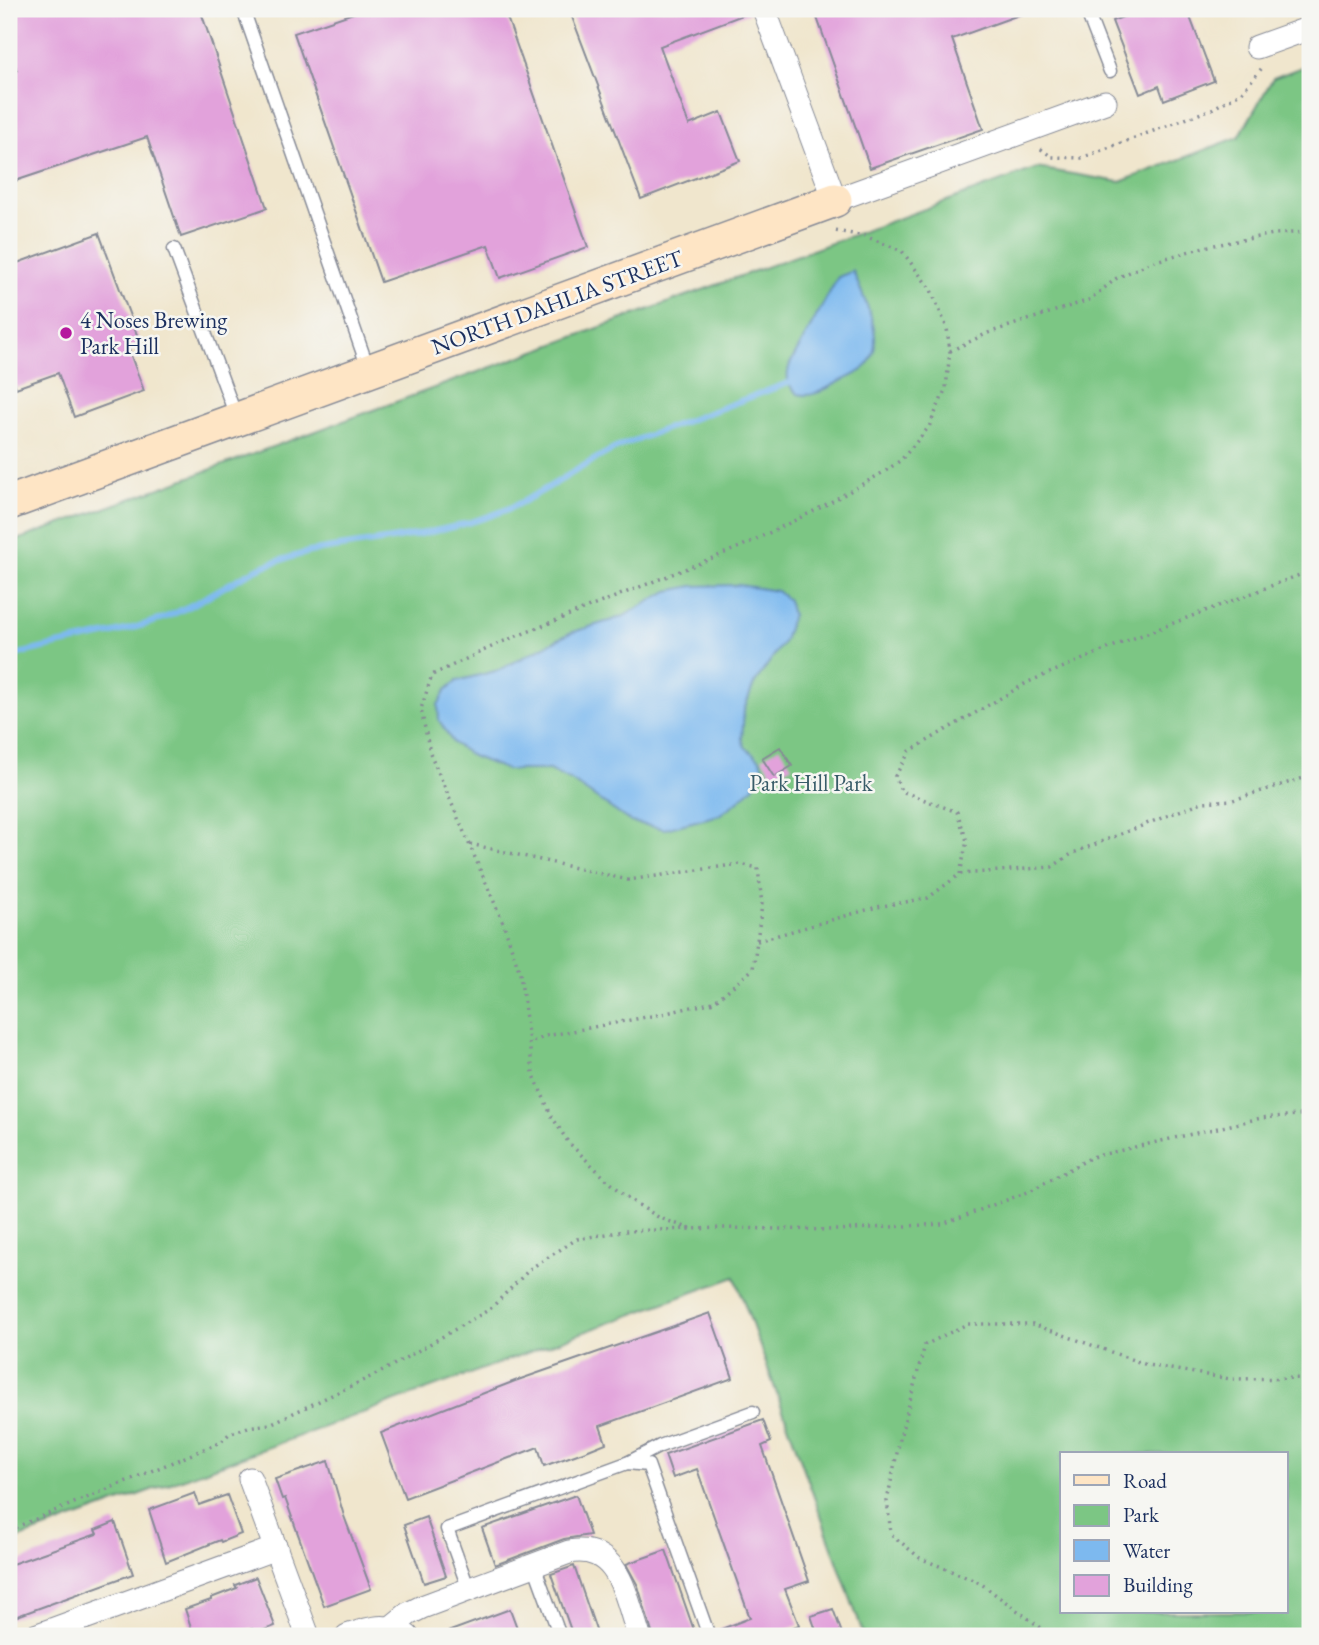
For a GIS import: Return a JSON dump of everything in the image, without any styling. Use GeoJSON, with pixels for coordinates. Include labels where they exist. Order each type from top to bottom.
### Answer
{"type":"FeatureCollection","features":[{"type":"Feature","properties":{"kind":"street"},"geometry":{"type":"LineString","coordinates":[[764,9],[835,216]]}},
{"type":"Feature","properties":{"kind":"street"},"geometry":{"type":"LineString","coordinates":[[1257,47],[1301,31]]}},
{"type":"Feature","properties":{"kind":"street","name":"NORTH DAHLIA STREET"},"geometry":{"type":"LineString","coordinates":[[9,503],[369,371],[835,216],[1018,133],[1105,102]]}},
{"type":"Feature","properties":{"kind":"street"},"geometry":{"type":"LineString","coordinates":[[250,1479],[308,1636]]}},
{"type":"Feature","properties":{"kind":"street"},"geometry":{"type":"LineString","coordinates":[[35,1636],[276,1548]]}},
{"type":"Feature","properties":{"kind":"street"},"geometry":{"type":"LineString","coordinates":[[347,1636],[370,1629],[399,1632],[408,1614],[534,1565],[586,1550],[604,1557],[615,1571],[639,1636]]}},
{"type":"Feature","properties":{"kind":"lane"},"geometry":{"type":"LineString","coordinates":[[243,9],[369,371]]}},
{"type":"Feature","properties":{"kind":"lane"},"geometry":{"type":"LineString","coordinates":[[1086,9],[1110,71]]}},
{"type":"Feature","properties":{"kind":"lane"},"geometry":{"type":"LineString","coordinates":[[174,249],[237,419]]}},
{"type":"Feature","properties":{"kind":"lane"},"geometry":{"type":"LineString","coordinates":[[469,1590],[447,1529],[627,1463],[660,1446],[753,1412]]}},
{"type":"Feature","properties":{"kind":"lane"},"geometry":{"type":"LineString","coordinates":[[627,1463],[648,1465],[709,1636]]}},
{"type":"Feature","properties":{"kind":"lane"},"geometry":{"type":"LineString","coordinates":[[534,1565],[560,1636]]}},
{"type":"Feature","properties":{"kind":"path"},"geometry":{"type":"LineString","coordinates":[[1018,133],[1052,157],[1081,158],[1212,109],[1242,92],[1301,31]]}},
{"type":"Feature","properties":{"kind":"path"},"geometry":{"type":"LineString","coordinates":[[691,1229],[660,1218],[635,1203],[568,1142],[551,1115],[533,1073],[527,1044],[520,973],[504,925],[430,753],[421,709],[432,675],[502,642],[740,547],[884,472],[901,460],[929,427],[946,388],[950,351],[947,328],[931,290],[902,251],[865,236],[835,216]]}},
{"type":"Feature","properties":{"kind":"path"},"geometry":{"type":"LineString","coordinates":[[950,351],[988,333],[1089,300],[1117,278],[1149,263],[1216,245],[1273,234],[1310,232]]}},
{"type":"Feature","properties":{"kind":"path"},"geometry":{"type":"LineString","coordinates":[[960,874],[967,841],[957,812],[901,791],[895,776],[910,751],[1028,682],[1310,571]]}},
{"type":"Feature","properties":{"kind":"path"},"geometry":{"type":"LineString","coordinates":[[757,941],[877,906],[928,898],[960,874],[1052,867],[1073,853],[1202,802],[1233,800],[1310,776]]}},
{"type":"Feature","properties":{"kind":"path"},"geometry":{"type":"LineString","coordinates":[[470,844],[628,880],[740,864],[758,868],[762,905],[753,969],[714,1002],[546,1036],[527,1044]]}},
{"type":"Feature","properties":{"kind":"path"},"geometry":{"type":"LineString","coordinates":[[9,1530],[222,1442],[229,1434],[238,1430],[270,1424],[381,1372],[490,1309],[531,1268],[577,1239],[625,1231],[836,1230],[942,1224],[1028,1192],[1092,1157],[1261,1118],[1310,1114]]}},
{"type":"Feature","properties":{"kind":"path"},"geometry":{"type":"LineString","coordinates":[[1052,1636],[980,1583],[920,1558],[891,1534],[887,1501],[901,1434],[925,1345],[967,1324],[1033,1324],[1147,1365],[1230,1379],[1310,1378]]}},
{"type":"Feature","properties":{"kind":"green space","name":"Park Hill Park"},"geometry":{"type":"Polygon","coordinates":[[[1310,64],[1310,1636],[864,1636],[735,1277],[9,1542],[9,543],[1037,168],[1120,182],[1239,137],[1273,78],[1310,64]]]}},
{"type":"Feature","properties":{"kind":"water"},"geometry":{"type":"Polygon","coordinates":[[[853,271],[875,334],[871,359],[860,371],[824,390],[809,395],[798,394],[788,380],[790,364],[838,277],[853,271]]]}},
{"type":"Feature","properties":{"kind":"water"},"geometry":{"type":"Polygon","coordinates":[[[739,585],[777,591],[788,600],[792,615],[784,641],[754,684],[744,710],[742,739],[745,747],[760,759],[763,766],[753,787],[719,815],[665,829],[631,822],[570,780],[549,770],[507,770],[472,756],[453,743],[439,720],[438,705],[446,690],[457,681],[499,670],[570,633],[622,617],[668,591],[693,586],[739,585]]]}},
{"type":"Feature","properties":{"kind":"building"},"geometry":{"type":"Polygon","coordinates":[[[9,9],[200,9],[267,208],[181,237],[147,137],[9,183],[9,74],[17,71],[9,47],[9,9]]]}},
{"type":"Feature","properties":{"kind":"building"},"geometry":{"type":"Polygon","coordinates":[[[365,9],[504,9],[588,247],[500,278],[488,245],[381,282],[294,33],[365,9]]]}},
{"type":"Feature","properties":{"kind":"building"},"geometry":{"type":"Polygon","coordinates":[[[569,9],[750,9],[751,12],[660,46],[689,125],[721,112],[740,161],[641,199],[569,9]]]}},
{"type":"Feature","properties":{"kind":"building"},"geometry":{"type":"Polygon","coordinates":[[[814,9],[1030,11],[952,39],[983,129],[870,168],[814,9]]]}},
{"type":"Feature","properties":{"kind":"building"},"geometry":{"type":"Polygon","coordinates":[[[1144,9],[1187,9],[1214,81],[1164,100],[1159,86],[1140,94],[1112,21],[1144,9]]]}},
{"type":"Feature","properties":{"kind":"building"},"geometry":{"type":"Polygon","coordinates":[[[99,233],[140,343],[128,348],[144,391],[74,417],[58,373],[16,388],[9,367],[9,266],[99,233]]]}},
{"type":"Feature","properties":{"kind":"building"},"geometry":{"type":"Polygon","coordinates":[[[780,747],[792,766],[774,777],[762,758],[780,747]]]}},
{"type":"Feature","properties":{"kind":"building"},"geometry":{"type":"Polygon","coordinates":[[[710,1313],[733,1378],[600,1426],[606,1443],[586,1451],[544,1466],[538,1447],[405,1498],[381,1433],[515,1381],[710,1313]]]}},
{"type":"Feature","properties":{"kind":"building"},"geometry":{"type":"Polygon","coordinates":[[[763,1420],[771,1442],[762,1446],[809,1581],[785,1589],[799,1625],[770,1636],[718,1636],[716,1631],[750,1618],[697,1469],[673,1478],[665,1455],[763,1420]]]}},
{"type":"Feature","properties":{"kind":"building"},"geometry":{"type":"Polygon","coordinates":[[[328,1461],[344,1516],[371,1589],[324,1606],[285,1498],[282,1499],[275,1479],[328,1461]]]}},
{"type":"Feature","properties":{"kind":"building"},"geometry":{"type":"Polygon","coordinates":[[[195,1493],[199,1505],[227,1495],[241,1534],[166,1562],[149,1510],[195,1493]]]}},
{"type":"Feature","properties":{"kind":"building"},"geometry":{"type":"Polygon","coordinates":[[[576,1495],[590,1535],[564,1539],[495,1565],[482,1528],[576,1495]]]}},
{"type":"Feature","properties":{"kind":"building"},"geometry":{"type":"Polygon","coordinates":[[[426,1517],[446,1576],[424,1583],[404,1525],[426,1517]]]}},
{"type":"Feature","properties":{"kind":"building"},"geometry":{"type":"Polygon","coordinates":[[[115,1522],[133,1574],[9,1619],[9,1565],[97,1534],[95,1530],[115,1522]]]}},
{"type":"Feature","properties":{"kind":"building"},"geometry":{"type":"Polygon","coordinates":[[[666,1550],[696,1636],[653,1636],[638,1586],[626,1564],[666,1550]]]}},
{"type":"Feature","properties":{"kind":"building"},"geometry":{"type":"Polygon","coordinates":[[[574,1566],[598,1636],[573,1636],[551,1574],[574,1566]]]}},
{"type":"Feature","properties":{"kind":"building"},"geometry":{"type":"Polygon","coordinates":[[[256,1577],[275,1626],[254,1634],[252,1629],[231,1636],[194,1636],[185,1609],[211,1600],[237,1588],[235,1585],[256,1577]]]}},
{"type":"Feature","properties":{"kind":"building"},"geometry":{"type":"Polygon","coordinates":[[[510,1609],[520,1636],[442,1634],[510,1609]]]}},
{"type":"Feature","properties":{"kind":"building"},"geometry":{"type":"Polygon","coordinates":[[[833,1609],[843,1636],[818,1636],[811,1616],[833,1609]]]}},
{"type":"Feature","properties":{"kind":"waterway"},"geometry":{"type":"LineString","coordinates":[[9,657],[147,624],[178,612],[257,569],[283,559],[309,552],[432,532],[503,511],[620,446],[788,383]]}},
{"type":"Feature","properties":{"kind":"place","name":"4 Noses Brewing Park Hill"},"geometry":{"type":"Point","coordinates":[66,333]}}]}
